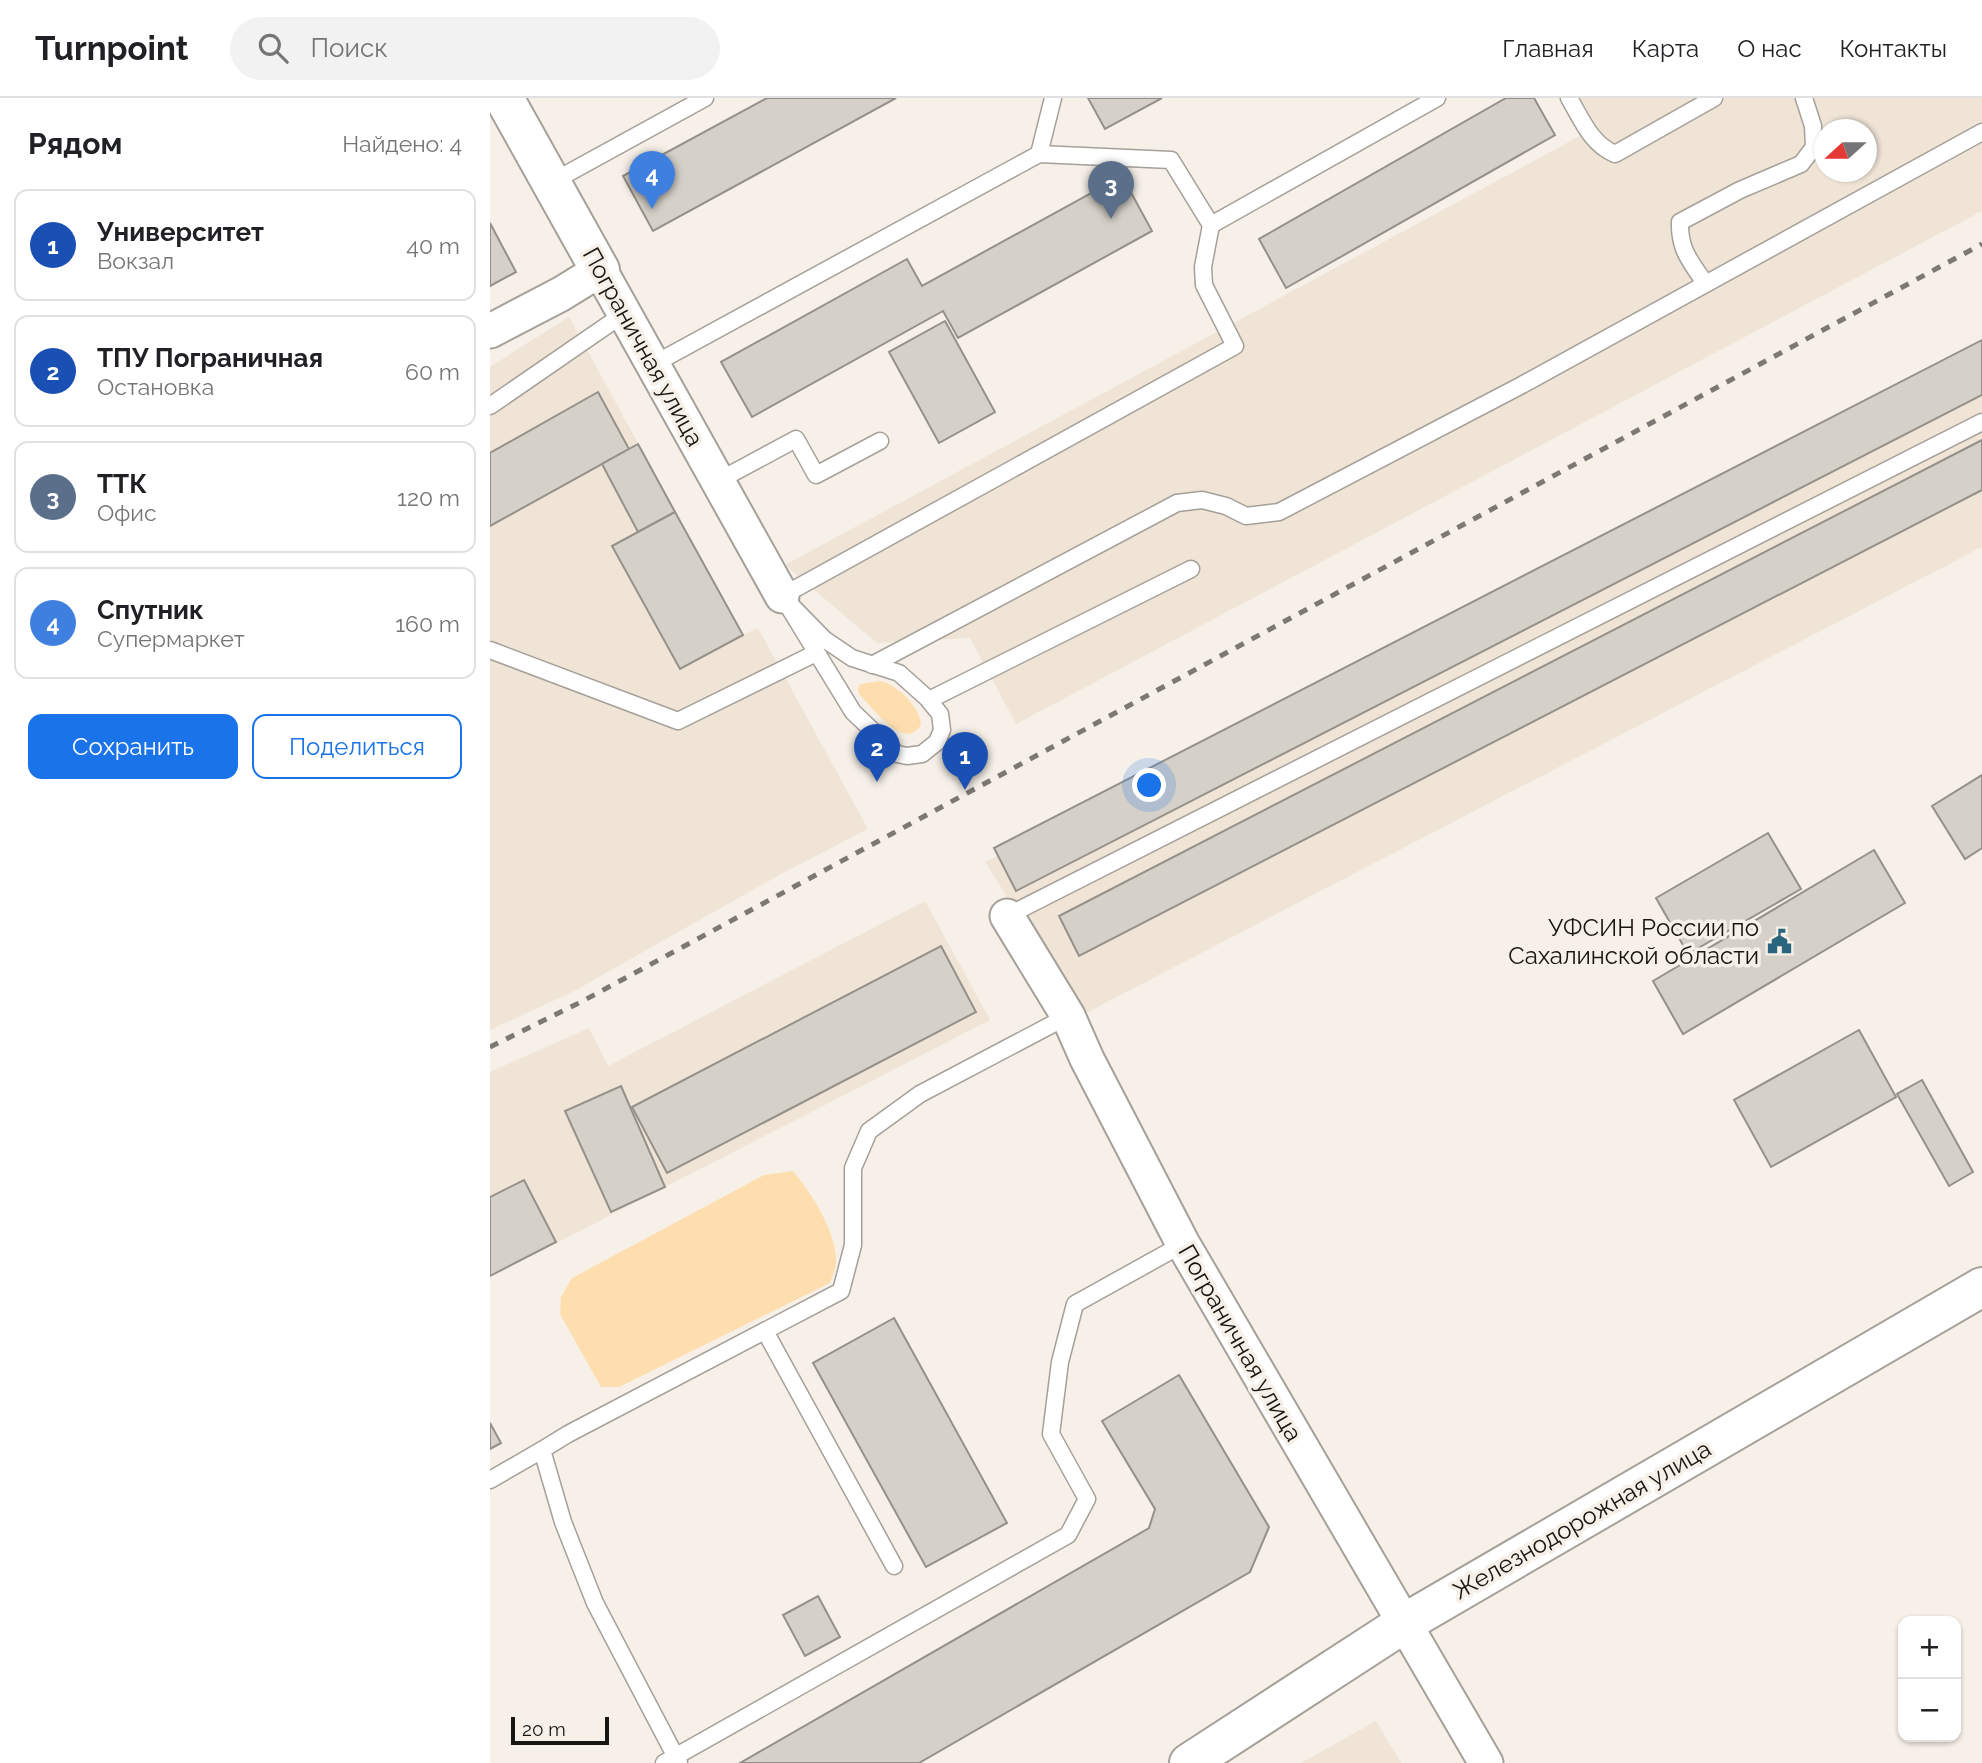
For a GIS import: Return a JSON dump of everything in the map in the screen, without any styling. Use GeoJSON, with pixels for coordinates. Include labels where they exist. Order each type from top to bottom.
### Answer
{"type":"FeatureCollection","features":[{"type":"Feature","properties":{"kind":"main road","name":"Пограничная улица"},"geometry":{"type":"LineString","coordinates":[[504,98],[600,270]]}},
{"type":"Feature","properties":{"kind":"main road","name":"Железнодорожная улица"},"geometry":{"type":"LineString","coordinates":[[1189,1763],[1403,1624],[1982,1287]]}},
{"type":"Feature","properties":{"kind":"street","name":"Пограничная улица"},"geometry":{"type":"LineString","coordinates":[[600,270],[782,596]]}},
{"type":"Feature","properties":{"kind":"street"},"geometry":{"type":"LineString","coordinates":[[490,331],[600,270]]}},
{"type":"Feature","properties":{"kind":"street","name":"Пограничная улица"},"geometry":{"type":"LineString","coordinates":[[1007,916],[1068,1016],[1087,1059],[1183,1244],[1486,1763]]}},
{"type":"Feature","properties":{"kind":"lane"},"geometry":{"type":"LineString","coordinates":[[552,182],[705,98]]}},
{"type":"Feature","properties":{"kind":"lane"},"geometry":{"type":"LineString","coordinates":[[1039,154],[1053,98]]}},
{"type":"Feature","properties":{"kind":"lane"},"geometry":{"type":"LineString","coordinates":[[1211,225],[1437,98]]}},
{"type":"Feature","properties":{"kind":"lane"},"geometry":{"type":"LineString","coordinates":[[1569,98],[1592,138],[1602,149],[1615,155],[1714,98]]}},
{"type":"Feature","properties":{"kind":"lane"},"geometry":{"type":"LineString","coordinates":[[1705,283],[1679,239],[1680,222],[1740,190],[1801,164],[1814,147],[1813,126],[1804,98]]}},
{"type":"Feature","properties":{"kind":"lane"},"geometry":{"type":"LineString","coordinates":[[872,665],[1177,503],[1202,500],[1226,506],[1246,516],[1279,512],[1520,386],[1982,132]]}},
{"type":"Feature","properties":{"kind":"lane"},"geometry":{"type":"LineString","coordinates":[[654,364],[1039,154],[1171,160],[1211,225],[1203,267],[1204,285],[1235,346],[782,596]]}},
{"type":"Feature","properties":{"kind":"lane"},"geometry":{"type":"LineString","coordinates":[[490,406],[625,313]]}},
{"type":"Feature","properties":{"kind":"lane"},"geometry":{"type":"LineString","coordinates":[[1007,916],[1982,422]]}},
{"type":"Feature","properties":{"kind":"lane"},"geometry":{"type":"LineString","coordinates":[[718,481],[796,439],[816,475],[880,441]]}},
{"type":"Feature","properties":{"kind":"lane"},"geometry":{"type":"LineString","coordinates":[[929,700],[1191,569]]}},
{"type":"Feature","properties":{"kind":"lane"},"geometry":{"type":"LineString","coordinates":[[782,596],[824,639],[852,658],[899,673],[929,700],[940,714],[942,730],[937,742],[922,754],[897,754],[853,712],[782,596]]}},
{"type":"Feature","properties":{"kind":"lane"},"geometry":{"type":"LineString","coordinates":[[490,650],[678,721],[816,653]]}},
{"type":"Feature","properties":{"kind":"lane"},"geometry":{"type":"LineString","coordinates":[[490,1479],[568,1434],[841,1291],[853,1245],[853,1168],[869,1131],[920,1094],[1068,1016]]}},
{"type":"Feature","properties":{"kind":"lane"},"geometry":{"type":"LineString","coordinates":[[542,1450],[563,1522],[595,1604],[673,1761],[1068,1535],[1087,1499],[1051,1434],[1060,1362],[1075,1304],[1183,1244]]}},
{"type":"Feature","properties":{"kind":"lane"},"geometry":{"type":"LineString","coordinates":[[765,1331],[894,1566]]}},
{"type":"Feature","properties":{"kind":"shaded area"},"geometry":{"type":"Polygon","coordinates":[[[1561,98],[1982,98],[1982,211],[1016,724],[970,638],[877,643],[785,565],[1580,136],[1561,98]]]}},
{"type":"Feature","properties":{"kind":"shaded area"},"geometry":{"type":"Polygon","coordinates":[[[569,317],[743,635],[758,628],[868,829],[781,874],[574,991],[490,1030],[490,367],[569,317]]]}},
{"type":"Feature","properties":{"kind":"shaded area"},"geometry":{"type":"Polygon","coordinates":[[[1982,343],[1982,547],[1082,1015],[985,862],[1982,343]]]}},
{"type":"Feature","properties":{"kind":"shaded area"},"geometry":{"type":"Polygon","coordinates":[[[880,681],[900,691],[917,711],[921,724],[915,732],[907,734],[889,725],[859,694],[860,684],[880,681]]]}},
{"type":"Feature","properties":{"kind":"shaded area"},"geometry":{"type":"Polygon","coordinates":[[[925,901],[990,1020],[490,1277],[490,1072],[589,1028],[608,1066],[925,901]]]}},
{"type":"Feature","properties":{"kind":"shaded area"},"geometry":{"type":"Polygon","coordinates":[[[793,1171],[815,1201],[832,1238],[836,1262],[830,1283],[619,1387],[601,1387],[560,1314],[561,1297],[572,1278],[764,1175],[793,1171]]]}},
{"type":"Feature","properties":{"kind":"shaded area"},"geometry":{"type":"Polygon","coordinates":[[[1376,1721],[1401,1763],[1301,1763],[1376,1721]]]}},
{"type":"Feature","properties":{"kind":"building"},"geometry":{"type":"Polygon","coordinates":[[[767,98],[896,98],[653,231],[623,176],[767,98]]]}},
{"type":"Feature","properties":{"kind":"building"},"geometry":{"type":"Polygon","coordinates":[[[1088,98],[1162,98],[1105,129],[1088,98]]]}},
{"type":"Feature","properties":{"kind":"building"},"geometry":{"type":"Polygon","coordinates":[[[1506,98],[1534,98],[1555,135],[1286,288],[1259,239],[1506,98]]]}},
{"type":"Feature","properties":{"kind":"building"},"geometry":{"type":"Polygon","coordinates":[[[1122,176],[1152,231],[958,338],[943,311],[752,417],[721,362],[907,259],[922,286],[1122,176]]]}},
{"type":"Feature","properties":{"kind":"building"},"geometry":{"type":"Polygon","coordinates":[[[490,223],[516,272],[490,286],[490,223]]]}},
{"type":"Feature","properties":{"kind":"building"},"geometry":{"type":"Polygon","coordinates":[[[945,321],[995,412],[939,443],[889,352],[945,321]]]}},
{"type":"Feature","properties":{"kind":"building"},"geometry":{"type":"Polygon","coordinates":[[[1982,340],[1982,395],[1016,891],[994,848],[1982,340]]]}},
{"type":"Feature","properties":{"kind":"building"},"geometry":{"type":"Polygon","coordinates":[[[598,392],[629,449],[490,526],[490,453],[598,392]]]}},
{"type":"Feature","properties":{"kind":"building"},"geometry":{"type":"Polygon","coordinates":[[[1982,440],[1982,490],[1079,956],[1059,916],[1982,440]]]}},
{"type":"Feature","properties":{"kind":"building"},"geometry":{"type":"Polygon","coordinates":[[[638,444],[675,512],[638,532],[602,464],[638,444]]]}},
{"type":"Feature","properties":{"kind":"building"},"geometry":{"type":"Polygon","coordinates":[[[675,512],[743,635],[680,669],[612,546],[675,512]]]}},
{"type":"Feature","properties":{"kind":"building"},"geometry":{"type":"Polygon","coordinates":[[[1982,775],[1982,848],[1965,859],[1932,806],[1982,775]]]}},
{"type":"Feature","properties":{"kind":"building"},"geometry":{"type":"Polygon","coordinates":[[[1768,833],[1801,889],[1688,954],[1656,898],[1768,833]]]}},
{"type":"Feature","properties":{"kind":"building","name":"УФСИН России по Сахалинской области"},"geometry":{"type":"Polygon","coordinates":[[[1874,850],[1905,903],[1683,1034],[1653,981],[1874,850]]]}},
{"type":"Feature","properties":{"kind":"building"},"geometry":{"type":"Polygon","coordinates":[[[941,946],[976,1012],[667,1173],[632,1107],[941,946]]]}},
{"type":"Feature","properties":{"kind":"building"},"geometry":{"type":"Polygon","coordinates":[[[1859,1030],[1896,1097],[1771,1167],[1734,1100],[1859,1030]]]}},
{"type":"Feature","properties":{"kind":"building"},"geometry":{"type":"Polygon","coordinates":[[[1922,1080],[1973,1172],[1949,1186],[1897,1094],[1922,1080]]]}},
{"type":"Feature","properties":{"kind":"building"},"geometry":{"type":"Polygon","coordinates":[[[621,1086],[665,1187],[611,1212],[565,1111],[621,1086]]]}},
{"type":"Feature","properties":{"kind":"building"},"geometry":{"type":"Polygon","coordinates":[[[524,1180],[556,1242],[490,1276],[490,1197],[524,1180]]]}},
{"type":"Feature","properties":{"kind":"building"},"geometry":{"type":"Polygon","coordinates":[[[894,1318],[1007,1523],[926,1567],[813,1363],[894,1318]]]}},
{"type":"Feature","properties":{"kind":"building"},"geometry":{"type":"Polygon","coordinates":[[[1179,1375],[1269,1527],[1250,1572],[919,1763],[740,1763],[1149,1528],[1155,1509],[1102,1421],[1179,1375]]]}},
{"type":"Feature","properties":{"kind":"building"},"geometry":{"type":"Polygon","coordinates":[[[490,1423],[501,1443],[490,1449],[490,1423]]]}},
{"type":"Feature","properties":{"kind":"building"},"geometry":{"type":"Polygon","coordinates":[[[818,1596],[840,1637],[805,1656],[783,1615],[818,1596]]]}},
{"type":"Feature","properties":{"kind":"railway"},"geometry":{"type":"LineString","coordinates":[[490,1047],[581,1002],[1982,244]]}},
{"type":"Feature","properties":{"kind":"place","name":"Спутник"},"geometry":{"type":"Point","coordinates":[652,209]}},
{"type":"Feature","properties":{"kind":"place","name":"ТТК"},"geometry":{"type":"Point","coordinates":[1111,219]}},
{"type":"Feature","properties":{"kind":"place","name":"ТПУ Пограничная"},"geometry":{"type":"Point","coordinates":[877,782]}},
{"type":"Feature","properties":{"kind":"place","name":"Университет"},"geometry":{"type":"Point","coordinates":[965,790]}},
{"type":"Feature","properties":{"kind":"place","name":"УФСИН России по Сахалинской области"},"geometry":{"type":"Point","coordinates":[1779,942]}}]}
